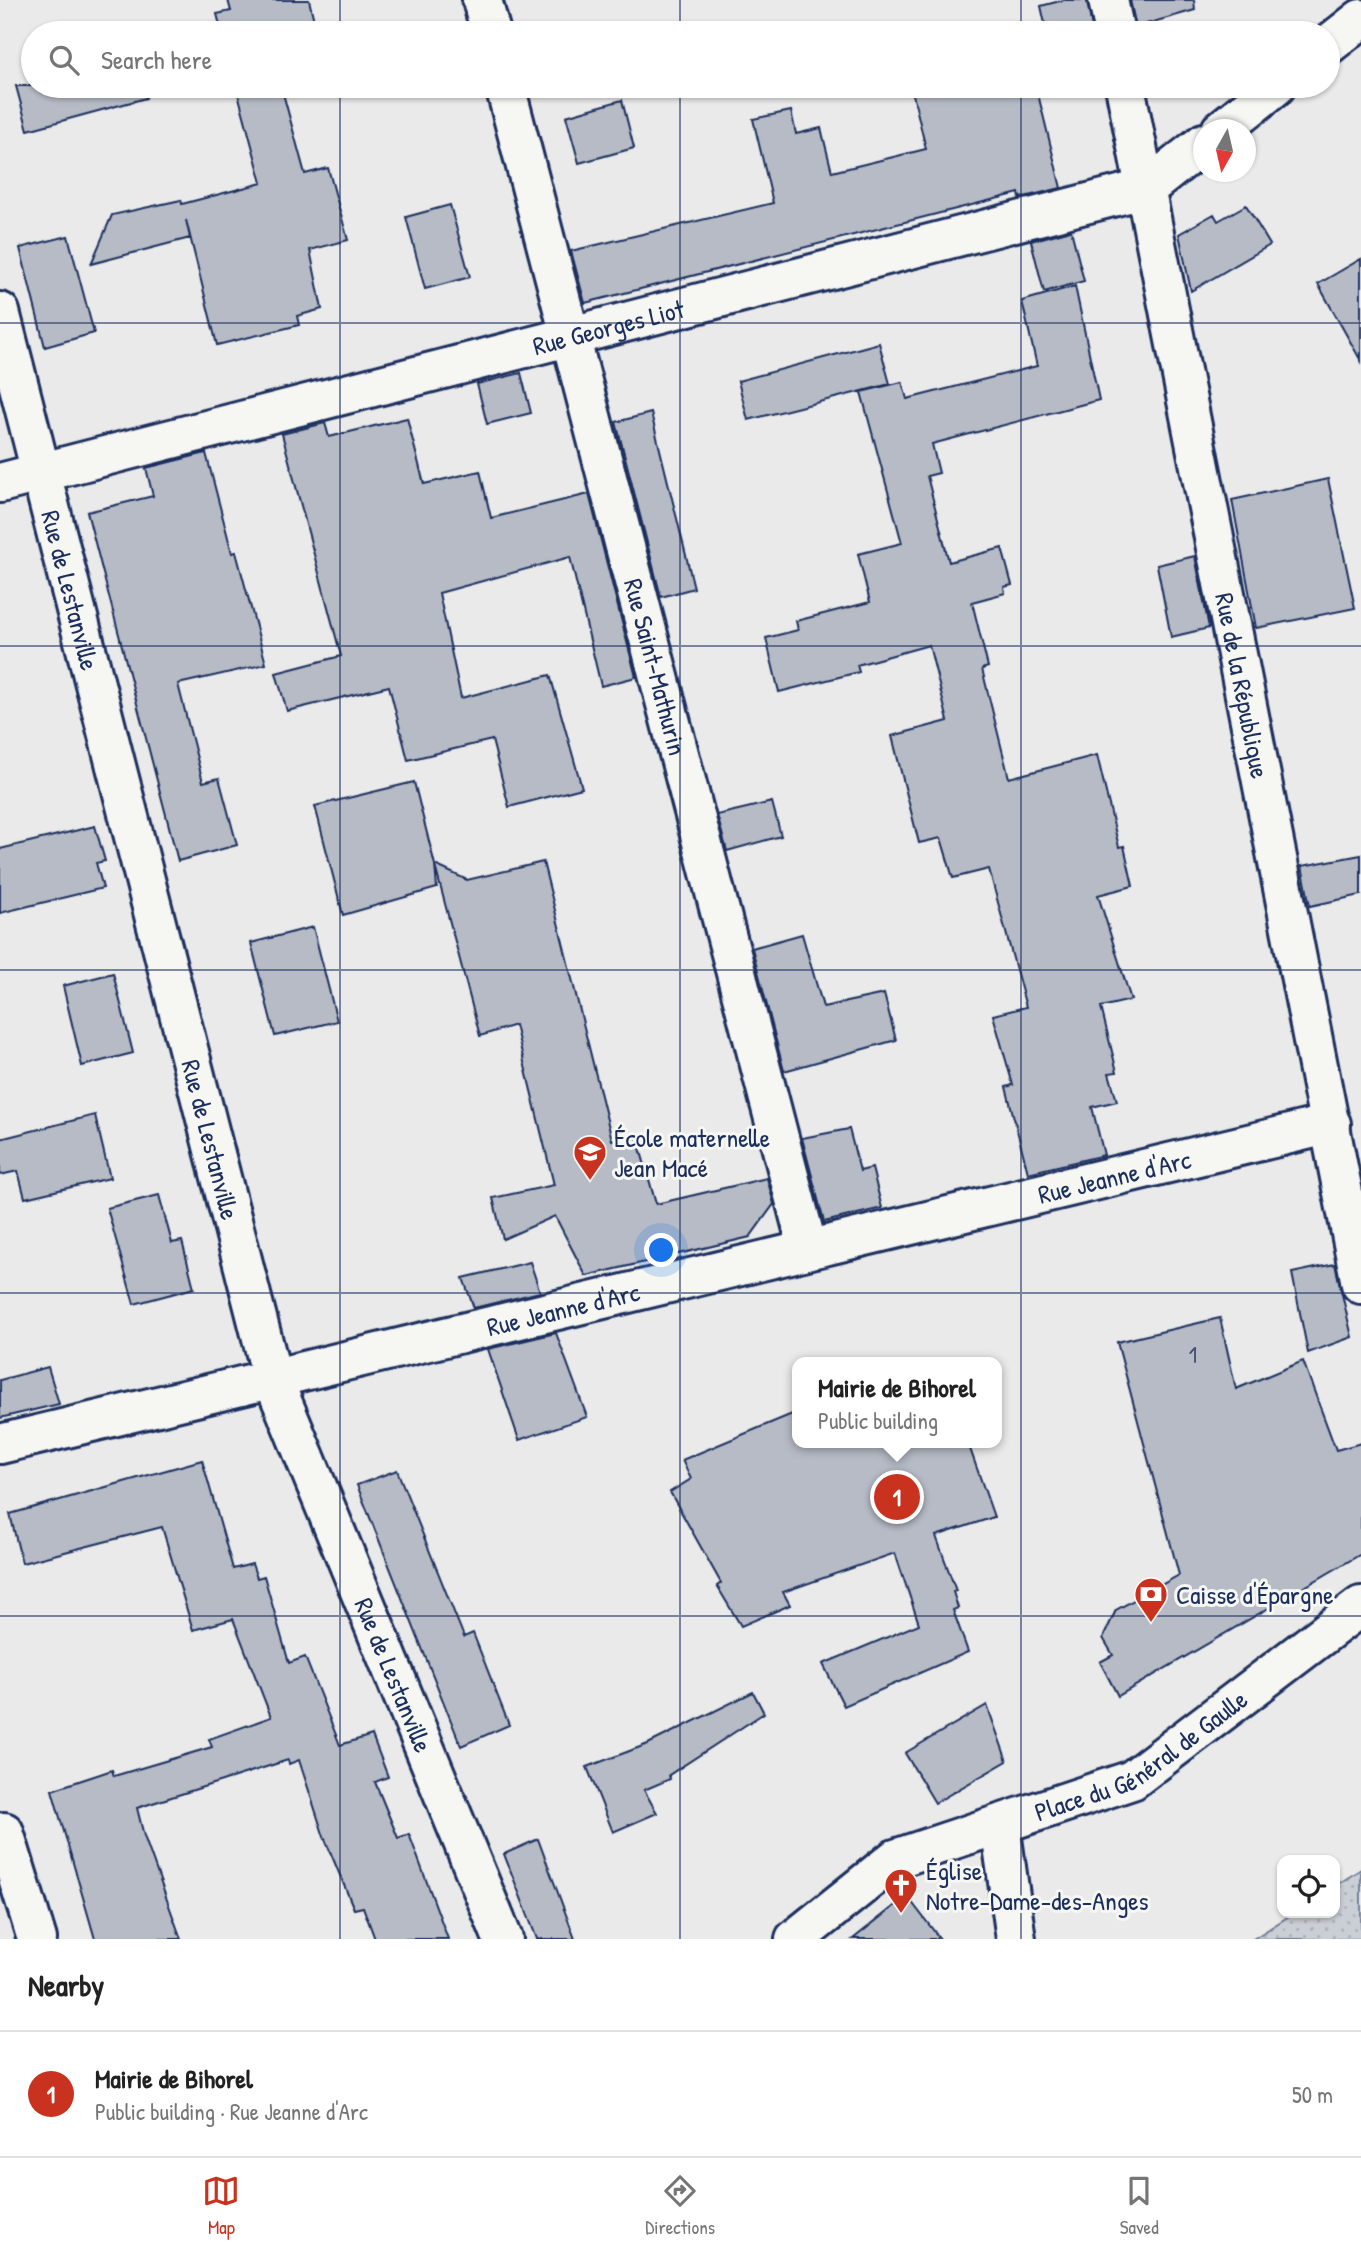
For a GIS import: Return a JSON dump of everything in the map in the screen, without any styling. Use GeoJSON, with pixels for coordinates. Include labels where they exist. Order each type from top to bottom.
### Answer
{"type":"FeatureCollection","features":[{"type":"Feature","properties":{"kind":"street"},"geometry":{"type":"LineString","coordinates":[[482,0],[488,21]]}},
{"type":"Feature","properties":{"kind":"street"},"geometry":{"type":"LineString","coordinates":[[1108,0],[1112,21]]}},
{"type":"Feature","properties":{"kind":"street"},"geometry":{"type":"LineString","coordinates":[[1340,36],[1361,19]]}},
{"type":"Feature","properties":{"kind":"street","name":"Rue Saint-Mathurin"},"geometry":{"type":"LineString","coordinates":[[508,98],[808,1249]]}},
{"type":"Feature","properties":{"kind":"street","name":"Rue de la République"},"geometry":{"type":"LineString","coordinates":[[1128,98],[1361,1284]]}},
{"type":"Feature","properties":{"kind":"street"},"geometry":{"type":"LineString","coordinates":[[1235,119],[1261,98]]}},
{"type":"Feature","properties":{"kind":"street","name":"Rue Georges Liot"},"geometry":{"type":"LineString","coordinates":[[0,483],[1147,188],[1193,151]]}},
{"type":"Feature","properties":{"kind":"street","name":"Rue de Lestanville"},"geometry":{"type":"LineString","coordinates":[[0,312],[272,1377],[503,1939]]}},
{"type":"Feature","properties":{"kind":"street","name":"Rue Jeanne d'Arc"},"geometry":{"type":"LineString","coordinates":[[0,1444],[1331,1124]]}},
{"type":"Feature","properties":{"kind":"street","name":"Place du Général de Gaulle"},"geometry":{"type":"LineString","coordinates":[[795,1939],[895,1859],[1132,1780],[1361,1606]]}},
{"type":"Feature","properties":{"kind":"street"},"geometry":{"type":"LineString","coordinates":[[1000,1824],[1016,1939]]}},
{"type":"Feature","properties":{"kind":"street"},"geometry":{"type":"LineString","coordinates":[[0,1833],[4,1832],[37,1939]]}},
{"type":"Feature","properties":{"kind":"shaded area"},"geometry":{"type":"Polygon","coordinates":[[[1361,1869],[1361,1939],[1253,1939],[1286,1918],[1340,1918],[1340,1883],[1361,1869]]]}},
{"type":"Feature","properties":{"kind":"building"},"geometry":{"type":"Polygon","coordinates":[[[228,0],[309,0],[314,21],[219,21],[217,14],[231,11],[228,0]]]}},
{"type":"Feature","properties":{"kind":"building"},"geometry":{"type":"Polygon","coordinates":[[[1064,0],[1087,0],[1091,21],[1044,21],[1041,6],[1064,0]]]}},
{"type":"Feature","properties":{"kind":"building"},"geometry":{"type":"Polygon","coordinates":[[[1130,0],[1194,0],[1195,10],[1157,21],[1135,21],[1130,0]]]}},
{"type":"Feature","properties":{"kind":"building"},"geometry":{"type":"Polygon","coordinates":[[[16,86],[21,86],[21,98],[146,98],[28,130],[16,86]]]}},
{"type":"Feature","properties":{"kind":"building"},"geometry":{"type":"Polygon","coordinates":[[[239,98],[284,98],[305,174],[328,168],[348,240],[310,250],[322,309],[297,316],[299,325],[217,345],[186,220],[190,238],[91,264],[112,215],[181,200],[182,204],[262,183],[239,98]]]}},
{"type":"Feature","properties":{"kind":"building"},"geometry":{"type":"Polygon","coordinates":[[[914,98],[1039,98],[1061,188],[1020,198],[1019,193],[585,303],[571,251],[773,203],[753,119],[791,111],[796,134],[821,128],[832,172],[926,149],[914,98]]]}},
{"type":"Feature","properties":{"kind":"building"},"geometry":{"type":"Polygon","coordinates":[[[622,100],[634,148],[579,163],[566,116],[622,100]]]}},
{"type":"Feature","properties":{"kind":"building"},"geometry":{"type":"Polygon","coordinates":[[[450,205],[470,277],[425,289],[406,217],[450,205]]]}},
{"type":"Feature","properties":{"kind":"building"},"geometry":{"type":"Polygon","coordinates":[[[1246,205],[1270,245],[1191,291],[1179,234],[1214,214],[1218,221],[1246,205]]]}},
{"type":"Feature","properties":{"kind":"building"},"geometry":{"type":"Polygon","coordinates":[[[1071,230],[1084,281],[1044,292],[1031,241],[1071,230]]]}},
{"type":"Feature","properties":{"kind":"building"},"geometry":{"type":"Polygon","coordinates":[[[68,236],[94,333],[45,347],[20,248],[68,236]]]}},
{"type":"Feature","properties":{"kind":"building"},"geometry":{"type":"Polygon","coordinates":[[[1361,259],[1361,361],[1318,284],[1361,259]]]}},
{"type":"Feature","properties":{"kind":"building"},"geometry":{"type":"Polygon","coordinates":[[[1075,286],[1099,400],[932,444],[939,473],[927,476],[949,562],[1002,548],[1012,585],[1004,587],[1005,593],[972,602],[988,667],[982,669],[1009,778],[1097,755],[1119,847],[1124,846],[1133,886],[1098,895],[1131,1000],[1101,1007],[1117,1072],[1109,1073],[1117,1101],[1092,1107],[1104,1155],[1028,1173],[1006,1087],[1013,1085],[993,1015],[1026,1007],[989,869],[953,878],[941,838],[919,843],[892,736],[948,721],[929,645],[857,665],[859,672],[779,692],[766,638],[798,630],[796,621],[870,602],[858,554],[902,543],[861,392],[902,382],[907,399],[1037,366],[1022,301],[1075,286]]]}},
{"type":"Feature","properties":{"kind":"building"},"geometry":{"type":"Polygon","coordinates":[[[879,343],[890,384],[748,420],[738,381],[879,343]]]}},
{"type":"Feature","properties":{"kind":"building"},"geometry":{"type":"Polygon","coordinates":[[[521,373],[531,413],[487,424],[477,384],[521,373]]]}},
{"type":"Feature","properties":{"kind":"building"},"geometry":{"type":"Polygon","coordinates":[[[651,413],[694,588],[661,597],[616,422],[651,413]]]}},
{"type":"Feature","properties":{"kind":"building"},"geometry":{"type":"Polygon","coordinates":[[[407,418],[424,484],[480,471],[491,518],[589,494],[636,677],[601,686],[570,557],[439,593],[461,698],[550,675],[582,788],[509,807],[492,740],[408,760],[389,686],[287,711],[276,673],[341,656],[282,434],[325,423],[329,437],[407,418]]]}},
{"type":"Feature","properties":{"kind":"building"},"geometry":{"type":"Polygon","coordinates":[[[206,453],[232,553],[236,552],[266,664],[178,684],[203,782],[219,778],[237,845],[178,861],[87,512],[153,496],[146,468],[206,453]]]}},
{"type":"Feature","properties":{"kind":"building"},"geometry":{"type":"Polygon","coordinates":[[[1328,479],[1355,608],[1256,628],[1232,500],[1328,479]]]}},
{"type":"Feature","properties":{"kind":"building"},"geometry":{"type":"Polygon","coordinates":[[[1195,556],[1209,628],[1171,637],[1157,565],[1195,556]]]}},
{"type":"Feature","properties":{"kind":"building"},"geometry":{"type":"Polygon","coordinates":[[[414,782],[435,865],[467,880],[543,862],[612,1140],[636,1134],[656,1204],[767,1178],[774,1204],[750,1237],[586,1276],[555,1216],[503,1239],[493,1198],[554,1185],[515,1025],[480,1036],[435,866],[437,888],[343,915],[315,806],[414,782]]]}},
{"type":"Feature","properties":{"kind":"building"},"geometry":{"type":"Polygon","coordinates":[[[772,802],[781,836],[727,851],[717,815],[772,802]]]}},
{"type":"Feature","properties":{"kind":"building"},"geometry":{"type":"Polygon","coordinates":[[[95,826],[105,861],[96,863],[103,888],[0,913],[0,849],[95,826]]]}},
{"type":"Feature","properties":{"kind":"building"},"geometry":{"type":"Polygon","coordinates":[[[1361,855],[1361,895],[1310,906],[1302,866],[1361,855]]]}},
{"type":"Feature","properties":{"kind":"building"},"geometry":{"type":"Polygon","coordinates":[[[313,927],[337,1021],[275,1036],[251,943],[313,927]]]}},
{"type":"Feature","properties":{"kind":"building"},"geometry":{"type":"Polygon","coordinates":[[[802,934],[823,1007],[884,994],[896,1040],[784,1071],[752,948],[802,934]]]}},
{"type":"Feature","properties":{"kind":"building"},"geometry":{"type":"Polygon","coordinates":[[[113,973],[133,1053],[82,1066],[63,986],[113,973]]]}},
{"type":"Feature","properties":{"kind":"building"},"geometry":{"type":"Polygon","coordinates":[[[95,1115],[110,1178],[25,1198],[18,1171],[0,1175],[0,1139],[95,1115]]]}},
{"type":"Feature","properties":{"kind":"building"},"geometry":{"type":"Polygon","coordinates":[[[849,1129],[860,1171],[872,1168],[882,1208],[824,1222],[802,1138],[849,1129]]]}},
{"type":"Feature","properties":{"kind":"building"},"geometry":{"type":"Polygon","coordinates":[[[159,1195],[172,1243],[182,1241],[194,1288],[134,1304],[107,1208],[159,1195]]]}},
{"type":"Feature","properties":{"kind":"building"},"geometry":{"type":"Polygon","coordinates":[[[530,1262],[540,1292],[474,1308],[463,1278],[530,1262]]]}},
{"type":"Feature","properties":{"kind":"building"},"geometry":{"type":"Polygon","coordinates":[[[1335,1264],[1352,1337],[1308,1353],[1292,1273],[1335,1264]]]}},
{"type":"Feature","properties":{"kind":"building"},"geometry":{"type":"Polygon","coordinates":[[[1220,1318],[1236,1389],[1303,1361],[1336,1450],[1361,1443],[1361,1554],[1118,1696],[1100,1662],[1113,1655],[1103,1638],[1116,1610],[1179,1575],[1117,1342],[1220,1318]]]}},
{"type":"Feature","properties":{"kind":"building"},"geometry":{"type":"Polygon","coordinates":[[[556,1333],[587,1417],[519,1440],[488,1349],[556,1333]]]}},
{"type":"Feature","properties":{"kind":"building"},"geometry":{"type":"Polygon","coordinates":[[[48,1367],[59,1404],[0,1418],[0,1380],[48,1367]]]}},
{"type":"Feature","properties":{"kind":"building"},"geometry":{"type":"Polygon","coordinates":[[[792,1414],[792,1448],[970,1448],[994,1517],[936,1536],[956,1591],[953,1592],[958,1608],[953,1610],[968,1652],[844,1706],[823,1664],[919,1624],[895,1553],[783,1592],[790,1605],[741,1626],[717,1586],[721,1583],[670,1492],[691,1479],[682,1460],[792,1414]]]}},
{"type":"Feature","properties":{"kind":"building"},"geometry":{"type":"Polygon","coordinates":[[[202,1460],[233,1569],[252,1564],[257,1578],[264,1576],[289,1663],[305,1657],[340,1745],[372,1735],[388,1777],[375,1782],[398,1838],[409,1834],[448,1939],[375,1939],[363,1907],[354,1909],[324,1837],[299,1760],[289,1764],[288,1760],[137,1808],[144,1836],[181,1939],[95,1939],[52,1790],[112,1770],[114,1776],[212,1747],[209,1739],[271,1717],[233,1619],[193,1630],[162,1527],[22,1563],[10,1514],[202,1460]]]}},
{"type":"Feature","properties":{"kind":"building"},"geometry":{"type":"Polygon","coordinates":[[[397,1470],[464,1637],[473,1633],[509,1725],[461,1746],[357,1485],[397,1470]]]}},
{"type":"Feature","properties":{"kind":"building"},"geometry":{"type":"Polygon","coordinates":[[[753,1692],[764,1713],[669,1775],[670,1779],[644,1790],[657,1813],[613,1832],[587,1767],[648,1744],[753,1692]]]}},
{"type":"Feature","properties":{"kind":"building"},"geometry":{"type":"Polygon","coordinates":[[[987,1705],[1007,1761],[935,1803],[905,1753],[987,1705]]]}},
{"type":"Feature","properties":{"kind":"building"},"geometry":{"type":"Polygon","coordinates":[[[538,1839],[575,1939],[537,1939],[504,1854],[538,1839]]]}},
{"type":"Feature","properties":{"kind":"building","name":"Église Notre-Dame-des-Anges"},"geometry":{"type":"Polygon","coordinates":[[[907,1896],[940,1939],[853,1939],[907,1896]]]}},
{"type":"Feature","properties":{"kind":"place","name":"École maternelle Jean Macé"},"geometry":{"type":"Point","coordinates":[590,1182]}},
{"type":"Feature","properties":{"kind":"place","name":"Mairie de Bihorel"},"geometry":{"type":"Point","coordinates":[897,1497]}},
{"type":"Feature","properties":{"kind":"place","name":"Caisse d'Épargne"},"geometry":{"type":"Point","coordinates":[1151,1624]}},
{"type":"Feature","properties":{"kind":"place","name":"Église Notre-Dame-des-Anges"},"geometry":{"type":"Point","coordinates":[901,1915]}}]}
